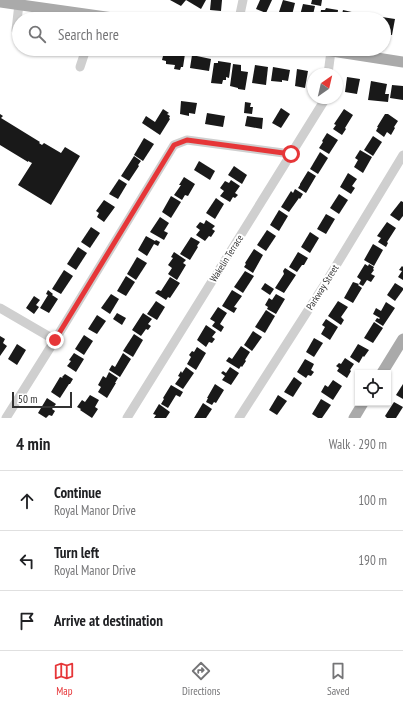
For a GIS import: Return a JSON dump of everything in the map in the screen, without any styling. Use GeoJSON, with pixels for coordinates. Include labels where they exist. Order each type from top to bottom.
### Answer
{"type":"FeatureCollection","features":[{"type":"Feature","properties":{"kind":"main road"},"geometry":{"type":"LineString","coordinates":[[0,2],[68,12]]}},
{"type":"Feature","properties":{"kind":"main road"},"geometry":{"type":"LineString","coordinates":[[364,56],[403,62]]}},
{"type":"Feature","properties":{"kind":"main road"},"geometry":{"type":"LineString","coordinates":[[384,370],[403,339]]}},
{"type":"Feature","properties":{"kind":"main road"},"geometry":{"type":"LineString","coordinates":[[354,418],[361,406]]}},
{"type":"Feature","properties":{"kind":"street"},"geometry":{"type":"LineString","coordinates":[[240,12],[243,0]]}},
{"type":"Feature","properties":{"kind":"street"},"geometry":{"type":"LineString","coordinates":[[18,12],[19,4]]}},
{"type":"Feature","properties":{"kind":"street"},"geometry":{"type":"LineString","coordinates":[[80,67],[84,56]]}},
{"type":"Feature","properties":{"kind":"street"},"geometry":{"type":"LineString","coordinates":[[329,68],[330,56]]}},
{"type":"Feature","properties":{"kind":"street","name":"Wakelin Terrace"},"geometry":{"type":"LineString","coordinates":[[127,418],[322,104]]}},
{"type":"Feature","properties":{"kind":"street"},"geometry":{"type":"LineString","coordinates":[[6,418],[174,145],[187,140],[291,154]]}},
{"type":"Feature","properties":{"kind":"street","name":"Parkway Street"},"geometry":{"type":"LineString","coordinates":[[239,418],[403,155]]}},
{"type":"Feature","properties":{"kind":"street"},"geometry":{"type":"LineString","coordinates":[[0,308],[55,340]]}},
{"type":"Feature","properties":{"kind":"building"},"geometry":{"type":"Polygon","coordinates":[[[170,0],[186,0],[181,6],[170,0]]]}},
{"type":"Feature","properties":{"kind":"building"},"geometry":{"type":"Polygon","coordinates":[[[186,0],[206,0],[201,9],[186,0]]]}},
{"type":"Feature","properties":{"kind":"building"},"geometry":{"type":"Polygon","coordinates":[[[211,0],[222,0],[221,11],[210,10],[211,0]]]}},
{"type":"Feature","properties":{"kind":"building"},"geometry":{"type":"Polygon","coordinates":[[[260,0],[272,0],[266,12],[256,9],[260,0]]]}},
{"type":"Feature","properties":{"kind":"building"},"geometry":{"type":"Polygon","coordinates":[[[283,0],[295,3],[293,12],[279,12],[283,0]]]}},
{"type":"Feature","properties":{"kind":"building"},"geometry":{"type":"Polygon","coordinates":[[[312,0],[322,0],[321,6],[311,4],[312,0]]]}},
{"type":"Feature","properties":{"kind":"building"},"geometry":{"type":"Polygon","coordinates":[[[303,4],[315,6],[314,12],[301,12],[303,4]]]}},
{"type":"Feature","properties":{"kind":"building"},"geometry":{"type":"Polygon","coordinates":[[[326,8],[338,10],[338,12],[321,12],[321,10],[325,10],[326,8]]]}},
{"type":"Feature","properties":{"kind":"building"},"geometry":{"type":"Polygon","coordinates":[[[391,18],[395,19],[391,35],[391,18]]]}},
{"type":"Feature","properties":{"kind":"building"},"geometry":{"type":"Polygon","coordinates":[[[163,56],[185,56],[183,67],[181,67],[180,70],[174,69],[175,65],[166,64],[166,61],[162,60],[163,56]]]}},
{"type":"Feature","properties":{"kind":"building"},"geometry":{"type":"Polygon","coordinates":[[[192,56],[211,59],[209,71],[190,68],[192,56]]]}},
{"type":"Feature","properties":{"kind":"building"},"geometry":{"type":"Polygon","coordinates":[[[218,61],[231,63],[229,78],[226,77],[226,80],[223,80],[222,84],[211,83],[214,63],[218,63],[218,61]]]}},
{"type":"Feature","properties":{"kind":"building"},"geometry":{"type":"Polygon","coordinates":[[[233,64],[241,65],[241,71],[248,72],[245,90],[230,86],[233,64]]]}},
{"type":"Feature","properties":{"kind":"building"},"geometry":{"type":"Polygon","coordinates":[[[255,65],[268,67],[266,85],[252,83],[255,65]]]}},
{"type":"Feature","properties":{"kind":"building"},"geometry":{"type":"Polygon","coordinates":[[[273,67],[290,70],[288,81],[271,81],[273,67]]]}},
{"type":"Feature","properties":{"kind":"building"},"geometry":{"type":"Polygon","coordinates":[[[297,69],[307,71],[305,88],[295,86],[297,69]]]}},
{"type":"Feature","properties":{"kind":"building"},"geometry":{"type":"Polygon","coordinates":[[[347,77],[360,79],[357,94],[345,92],[347,77]]]}},
{"type":"Feature","properties":{"kind":"building"},"geometry":{"type":"Polygon","coordinates":[[[371,81],[387,84],[385,94],[389,94],[388,102],[368,100],[371,81]]]}},
{"type":"Feature","properties":{"kind":"building"},"geometry":{"type":"Polygon","coordinates":[[[392,85],[403,86],[403,100],[390,98],[392,85]]]}},
{"type":"Feature","properties":{"kind":"building"},"geometry":{"type":"Polygon","coordinates":[[[181,101],[197,103],[195,114],[189,113],[189,116],[180,114],[181,101]]]}},
{"type":"Feature","properties":{"kind":"building"},"geometry":{"type":"Polygon","coordinates":[[[245,102],[251,103],[250,107],[253,107],[252,114],[244,113],[245,102]]]}},
{"type":"Feature","properties":{"kind":"building"},"geometry":{"type":"Polygon","coordinates":[[[281,108],[290,114],[281,128],[272,123],[281,108]]]}},
{"type":"Feature","properties":{"kind":"building"},"geometry":{"type":"Polygon","coordinates":[[[163,109],[169,113],[167,114],[170,116],[170,119],[160,135],[142,123],[146,116],[155,122],[163,109]]]}},
{"type":"Feature","properties":{"kind":"building"},"geometry":{"type":"Polygon","coordinates":[[[344,109],[353,115],[342,135],[333,129],[336,125],[334,124],[344,109]]]}},
{"type":"Feature","properties":{"kind":"building"},"geometry":{"type":"Polygon","coordinates":[[[207,113],[225,116],[223,127],[205,124],[207,113]]]}},
{"type":"Feature","properties":{"kind":"building"},"geometry":{"type":"Polygon","coordinates":[[[0,114],[3,116],[1,118],[40,142],[39,143],[42,145],[44,143],[61,153],[65,147],[80,156],[51,205],[18,185],[32,163],[0,145],[0,114]]]}},
{"type":"Feature","properties":{"kind":"building"},"geometry":{"type":"Polygon","coordinates":[[[385,114],[388,114],[398,121],[391,135],[387,132],[384,137],[376,131],[385,114]]]}},
{"type":"Feature","properties":{"kind":"building"},"geometry":{"type":"Polygon","coordinates":[[[247,116],[263,118],[262,129],[245,126],[247,116]]]}},
{"type":"Feature","properties":{"kind":"building"},"geometry":{"type":"Polygon","coordinates":[[[327,133],[338,140],[329,154],[319,148],[327,133]]]}},
{"type":"Feature","properties":{"kind":"building"},"geometry":{"type":"Polygon","coordinates":[[[373,136],[382,142],[373,156],[364,150],[373,136]]]}},
{"type":"Feature","properties":{"kind":"building"},"geometry":{"type":"Polygon","coordinates":[[[144,138],[154,144],[143,161],[134,155],[144,138]]]}},
{"type":"Feature","properties":{"kind":"building"},"geometry":{"type":"Polygon","coordinates":[[[360,150],[372,157],[363,173],[354,167],[358,160],[355,158],[360,150]]]}},
{"type":"Feature","properties":{"kind":"building"},"geometry":{"type":"Polygon","coordinates":[[[320,152],[328,158],[318,174],[310,169],[320,152]]]}},
{"type":"Feature","properties":{"kind":"building"},"geometry":{"type":"Polygon","coordinates":[[[134,156],[141,161],[129,181],[121,176],[134,156]]]}},
{"type":"Feature","properties":{"kind":"building"},"geometry":{"type":"Polygon","coordinates":[[[199,161],[215,171],[210,180],[194,170],[199,161]]]}},
{"type":"Feature","properties":{"kind":"building"},"geometry":{"type":"Polygon","coordinates":[[[234,166],[247,175],[242,184],[228,175],[234,166]]]}},
{"type":"Feature","properties":{"kind":"building"},"geometry":{"type":"Polygon","coordinates":[[[308,171],[316,176],[306,193],[298,188],[308,171]]]}},
{"type":"Feature","properties":{"kind":"building"},"geometry":{"type":"Polygon","coordinates":[[[348,173],[357,179],[352,186],[355,188],[351,194],[340,187],[348,173]]]}},
{"type":"Feature","properties":{"kind":"building"},"geometry":{"type":"Polygon","coordinates":[[[184,177],[195,184],[188,196],[185,195],[182,200],[174,195],[181,185],[179,185],[184,177]]]}},
{"type":"Feature","properties":{"kind":"building"},"geometry":{"type":"Polygon","coordinates":[[[119,179],[127,184],[118,199],[109,194],[119,179]]]}},
{"type":"Feature","properties":{"kind":"building"},"geometry":{"type":"Polygon","coordinates":[[[231,180],[240,186],[235,193],[238,195],[235,198],[233,197],[230,202],[220,196],[224,191],[220,188],[225,181],[229,183],[231,180]]]}},
{"type":"Feature","properties":{"kind":"building"},"geometry":{"type":"Polygon","coordinates":[[[295,189],[303,194],[289,212],[281,207],[291,191],[293,193],[295,189]]]}},
{"type":"Feature","properties":{"kind":"building"},"geometry":{"type":"Polygon","coordinates":[[[339,194],[348,200],[339,214],[330,208],[339,194]]]}},
{"type":"Feature","properties":{"kind":"building"},"geometry":{"type":"Polygon","coordinates":[[[171,196],[181,202],[171,218],[162,212],[171,196]]]}},
{"type":"Feature","properties":{"kind":"building"},"geometry":{"type":"Polygon","coordinates":[[[216,198],[224,204],[215,219],[206,213],[216,198]]]}},
{"type":"Feature","properties":{"kind":"building"},"geometry":{"type":"Polygon","coordinates":[[[104,200],[115,207],[104,222],[97,217],[99,213],[96,211],[104,200]]]}},
{"type":"Feature","properties":{"kind":"building"},"geometry":{"type":"Polygon","coordinates":[[[401,201],[403,202],[403,216],[399,221],[390,215],[401,201]]]}},
{"type":"Feature","properties":{"kind":"building"},"geometry":{"type":"Polygon","coordinates":[[[279,210],[288,216],[279,231],[270,225],[279,210]]]}},
{"type":"Feature","properties":{"kind":"building"},"geometry":{"type":"Polygon","coordinates":[[[326,214],[335,219],[326,234],[317,229],[326,214]]]}},
{"type":"Feature","properties":{"kind":"building"},"geometry":{"type":"Polygon","coordinates":[[[160,217],[169,223],[164,231],[168,233],[164,240],[150,232],[160,217]]]}},
{"type":"Feature","properties":{"kind":"building"},"geometry":{"type":"Polygon","coordinates":[[[206,220],[215,226],[212,229],[215,231],[211,237],[209,236],[205,241],[196,235],[200,230],[196,227],[200,222],[204,224],[206,220]]]}},
{"type":"Feature","properties":{"kind":"building"},"geometry":{"type":"Polygon","coordinates":[[[387,222],[396,228],[387,242],[386,247],[378,242],[381,238],[377,236],[387,222]]]}},
{"type":"Feature","properties":{"kind":"building"},"geometry":{"type":"Polygon","coordinates":[[[91,227],[100,233],[90,248],[81,242],[91,227]]]}},
{"type":"Feature","properties":{"kind":"building"},"geometry":{"type":"Polygon","coordinates":[[[267,230],[276,236],[266,251],[257,245],[267,230]]]}},
{"type":"Feature","properties":{"kind":"building"},"geometry":{"type":"Polygon","coordinates":[[[310,232],[319,238],[310,253],[301,247],[310,232]]]}},
{"type":"Feature","properties":{"kind":"building"},"geometry":{"type":"Polygon","coordinates":[[[146,236],[160,242],[158,246],[154,244],[147,256],[138,250],[146,236]]]}},
{"type":"Feature","properties":{"kind":"building"},"geometry":{"type":"Polygon","coordinates":[[[191,237],[200,242],[190,260],[180,254],[191,237]]]}},
{"type":"Feature","properties":{"kind":"building"},"geometry":{"type":"Polygon","coordinates":[[[373,244],[383,250],[374,266],[364,260],[373,244]]]}},
{"type":"Feature","properties":{"kind":"building"},"geometry":{"type":"Polygon","coordinates":[[[78,247],[87,253],[76,270],[67,264],[78,247]]]}},
{"type":"Feature","properties":{"kind":"building"},"geometry":{"type":"Polygon","coordinates":[[[254,249],[263,255],[253,273],[244,267],[254,249]]]}},
{"type":"Feature","properties":{"kind":"building"},"geometry":{"type":"Polygon","coordinates":[[[174,252],[186,260],[183,263],[186,265],[177,280],[168,274],[172,268],[168,265],[173,258],[171,257],[174,252]]]}},
{"type":"Feature","properties":{"kind":"building"},"geometry":{"type":"Polygon","coordinates":[[[298,252],[308,258],[297,272],[289,267],[298,252]]]}},
{"type":"Feature","properties":{"kind":"building"},"geometry":{"type":"Polygon","coordinates":[[[137,257],[147,263],[136,280],[127,274],[137,257]]]}},
{"type":"Feature","properties":{"kind":"building"},"geometry":{"type":"Polygon","coordinates":[[[365,264],[368,266],[369,264],[374,267],[371,274],[375,276],[371,282],[367,280],[363,286],[359,284],[361,280],[357,277],[365,264]]]}},
{"type":"Feature","properties":{"kind":"building"},"geometry":{"type":"Polygon","coordinates":[[[402,266],[403,280],[398,277],[402,271],[399,270],[402,266]]]}},
{"type":"Feature","properties":{"kind":"building"},"geometry":{"type":"Polygon","coordinates":[[[285,268],[296,275],[284,293],[275,288],[284,274],[283,271],[285,268]]]}},
{"type":"Feature","properties":{"kind":"building"},"geometry":{"type":"Polygon","coordinates":[[[64,270],[73,276],[61,294],[52,289],[64,270]]]}},
{"type":"Feature","properties":{"kind":"building"},"geometry":{"type":"Polygon","coordinates":[[[245,271],[254,276],[243,293],[234,287],[245,271]]]}},
{"type":"Feature","properties":{"kind":"building"},"geometry":{"type":"Polygon","coordinates":[[[126,276],[135,282],[126,296],[117,291],[126,276]]]}},
{"type":"Feature","properties":{"kind":"building"},"geometry":{"type":"Polygon","coordinates":[[[170,277],[180,283],[170,298],[168,297],[166,300],[155,293],[158,290],[161,291],[170,277]]]}},
{"type":"Feature","properties":{"kind":"building"},"geometry":{"type":"Polygon","coordinates":[[[353,282],[359,284],[358,285],[362,288],[353,303],[344,298],[353,282]]]}},
{"type":"Feature","properties":{"kind":"building"},"geometry":{"type":"Polygon","coordinates":[[[265,283],[274,289],[270,295],[261,289],[265,283]]]}},
{"type":"Feature","properties":{"kind":"building"},"geometry":{"type":"Polygon","coordinates":[[[395,283],[403,288],[403,290],[395,301],[387,295],[395,283]]]}},
{"type":"Feature","properties":{"kind":"building"},"geometry":{"type":"Polygon","coordinates":[[[48,290],[58,299],[49,313],[40,308],[48,295],[46,294],[48,290]]]}},
{"type":"Feature","properties":{"kind":"building"},"geometry":{"type":"Polygon","coordinates":[[[232,290],[242,296],[234,307],[237,308],[234,313],[222,306],[232,290]]]}},
{"type":"Feature","properties":{"kind":"building"},"geometry":{"type":"Polygon","coordinates":[[[111,294],[119,299],[110,314],[101,308],[111,294]]]}},
{"type":"Feature","properties":{"kind":"building"},"geometry":{"type":"Polygon","coordinates":[[[276,294],[285,299],[276,314],[267,309],[268,307],[265,305],[269,298],[272,300],[276,294]]]}},
{"type":"Feature","properties":{"kind":"building"},"geometry":{"type":"Polygon","coordinates":[[[34,296],[40,300],[36,305],[39,307],[34,314],[26,308],[34,296]]]}},
{"type":"Feature","properties":{"kind":"building"},"geometry":{"type":"Polygon","coordinates":[[[156,301],[165,307],[157,320],[147,314],[156,301]]]}},
{"type":"Feature","properties":{"kind":"building"},"geometry":{"type":"Polygon","coordinates":[[[338,301],[348,307],[341,317],[344,320],[341,325],[328,316],[338,301]]]}},
{"type":"Feature","properties":{"kind":"building"},"geometry":{"type":"Polygon","coordinates":[[[386,302],[395,308],[383,326],[375,321],[377,318],[380,318],[373,314],[376,308],[381,311],[386,302]]]}},
{"type":"Feature","properties":{"kind":"building"},"geometry":{"type":"Polygon","coordinates":[[[218,307],[227,313],[220,324],[224,327],[221,332],[212,326],[215,322],[210,319],[218,307]]]}},
{"type":"Feature","properties":{"kind":"building"},"geometry":{"type":"Polygon","coordinates":[[[266,310],[275,316],[265,333],[255,327],[266,310]]]}},
{"type":"Feature","properties":{"kind":"building"},"geometry":{"type":"Polygon","coordinates":[[[117,313],[126,318],[122,325],[113,319],[117,313]]]}},
{"type":"Feature","properties":{"kind":"building"},"geometry":{"type":"Polygon","coordinates":[[[143,313],[152,319],[148,324],[151,326],[148,330],[146,329],[141,336],[132,330],[143,313]]]}},
{"type":"Feature","properties":{"kind":"building"},"geometry":{"type":"Polygon","coordinates":[[[97,315],[106,321],[97,334],[88,329],[97,315]]]}},
{"type":"Feature","properties":{"kind":"building"},"geometry":{"type":"Polygon","coordinates":[[[326,319],[338,327],[330,340],[321,334],[325,327],[322,325],[326,319]]]}},
{"type":"Feature","properties":{"kind":"building"},"geometry":{"type":"Polygon","coordinates":[[[374,322],[383,328],[373,343],[364,338],[374,322]]]}},
{"type":"Feature","properties":{"kind":"building"},"geometry":{"type":"Polygon","coordinates":[[[206,325],[216,332],[212,337],[215,339],[212,343],[209,342],[206,347],[197,340],[206,325]]]}},
{"type":"Feature","properties":{"kind":"building"},"geometry":{"type":"Polygon","coordinates":[[[253,331],[262,337],[252,351],[244,345],[253,331]]]}},
{"type":"Feature","properties":{"kind":"building"},"geometry":{"type":"Polygon","coordinates":[[[134,334],[143,340],[133,357],[123,351],[134,334]]]}},
{"type":"Feature","properties":{"kind":"building"},"geometry":{"type":"Polygon","coordinates":[[[84,335],[93,341],[84,355],[75,349],[84,335]]]}},
{"type":"Feature","properties":{"kind":"building"},"geometry":{"type":"Polygon","coordinates":[[[0,336],[5,339],[3,343],[7,346],[0,356],[0,336]]]}},
{"type":"Feature","properties":{"kind":"building"},"geometry":{"type":"Polygon","coordinates":[[[314,338],[323,343],[314,357],[306,352],[314,338]]]}},
{"type":"Feature","properties":{"kind":"building"},"geometry":{"type":"Polygon","coordinates":[[[17,344],[26,350],[17,365],[8,359],[17,344]]]}},
{"type":"Feature","properties":{"kind":"building"},"geometry":{"type":"Polygon","coordinates":[[[358,344],[369,350],[359,363],[350,357],[358,344]]]}},
{"type":"Feature","properties":{"kind":"building"},"geometry":{"type":"Polygon","coordinates":[[[241,346],[250,352],[245,360],[246,361],[239,369],[226,361],[229,357],[232,359],[241,346]]]}},
{"type":"Feature","properties":{"kind":"building"},"geometry":{"type":"Polygon","coordinates":[[[197,347],[206,353],[196,370],[187,364],[191,357],[189,355],[192,351],[194,352],[197,347]]]}},
{"type":"Feature","properties":{"kind":"building"},"geometry":{"type":"Polygon","coordinates":[[[74,353],[84,359],[76,372],[67,366],[74,353]]]}},
{"type":"Feature","properties":{"kind":"building"},"geometry":{"type":"Polygon","coordinates":[[[123,353],[131,359],[120,377],[109,370],[112,365],[115,367],[123,353]]]}},
{"type":"Feature","properties":{"kind":"building"},"geometry":{"type":"Polygon","coordinates":[[[345,358],[354,364],[347,378],[337,371],[339,368],[336,366],[339,363],[341,364],[345,358]]]}},
{"type":"Feature","properties":{"kind":"building"},"geometry":{"type":"Polygon","coordinates":[[[305,359],[314,364],[311,370],[314,372],[311,376],[308,375],[306,378],[297,372],[305,359]]]}},
{"type":"Feature","properties":{"kind":"building"},"geometry":{"type":"Polygon","coordinates":[[[186,367],[194,373],[183,389],[175,384],[180,377],[178,376],[181,371],[182,373],[186,367]]]}},
{"type":"Feature","properties":{"kind":"building"},"geometry":{"type":"Polygon","coordinates":[[[230,367],[239,373],[231,385],[222,380],[225,376],[221,373],[223,371],[226,373],[230,367]]]}},
{"type":"Feature","properties":{"kind":"building"},"geometry":{"type":"Polygon","coordinates":[[[109,372],[118,378],[107,398],[98,392],[101,387],[98,385],[103,376],[106,378],[109,372]]]}},
{"type":"Feature","properties":{"kind":"building"},"geometry":{"type":"Polygon","coordinates":[[[65,374],[73,379],[60,398],[51,392],[60,377],[63,378],[62,377],[65,374]]]}},
{"type":"Feature","properties":{"kind":"building"},"geometry":{"type":"Polygon","coordinates":[[[294,377],[302,383],[293,397],[284,392],[294,377]]]}},
{"type":"Feature","properties":{"kind":"building"},"geometry":{"type":"Polygon","coordinates":[[[333,380],[342,386],[333,400],[321,392],[325,385],[328,387],[333,380]]]}},
{"type":"Feature","properties":{"kind":"building"},"geometry":{"type":"Polygon","coordinates":[[[215,384],[224,390],[216,403],[214,402],[212,405],[206,402],[215,384]]]}},
{"type":"Feature","properties":{"kind":"building"},"geometry":{"type":"Polygon","coordinates":[[[403,384],[403,399],[396,395],[403,384]]]}},
{"type":"Feature","properties":{"kind":"building"},"geometry":{"type":"Polygon","coordinates":[[[171,385],[183,392],[180,397],[176,395],[168,408],[161,404],[171,385]]]}},
{"type":"Feature","properties":{"kind":"building"},"geometry":{"type":"Polygon","coordinates":[[[90,395],[99,400],[95,407],[98,409],[92,418],[77,407],[82,400],[85,402],[90,395]]]}},
{"type":"Feature","properties":{"kind":"building"},"geometry":{"type":"Polygon","coordinates":[[[278,395],[287,401],[277,415],[269,410],[278,395]]]}},
{"type":"Feature","properties":{"kind":"building"},"geometry":{"type":"Polygon","coordinates":[[[47,398],[56,404],[52,409],[55,411],[52,416],[49,415],[46,418],[38,413],[47,398]]]}},
{"type":"Feature","properties":{"kind":"building"},"geometry":{"type":"Polygon","coordinates":[[[321,399],[331,405],[322,418],[318,418],[312,414],[321,399]]]}},
{"type":"Feature","properties":{"kind":"building"},"geometry":{"type":"Polygon","coordinates":[[[394,402],[403,407],[396,418],[387,418],[385,416],[394,402]]]}},
{"type":"Feature","properties":{"kind":"building"},"geometry":{"type":"Polygon","coordinates":[[[203,403],[212,409],[206,418],[194,418],[203,403]]]}},
{"type":"Feature","properties":{"kind":"building"},"geometry":{"type":"Polygon","coordinates":[[[159,404],[170,412],[166,418],[154,418],[156,415],[153,414],[159,404]]]}},
{"type":"Feature","properties":{"kind":"route"},"geometry":{"type":"LineString","coordinates":[[55,340],[174,145],[187,140],[291,154]]}}]}
